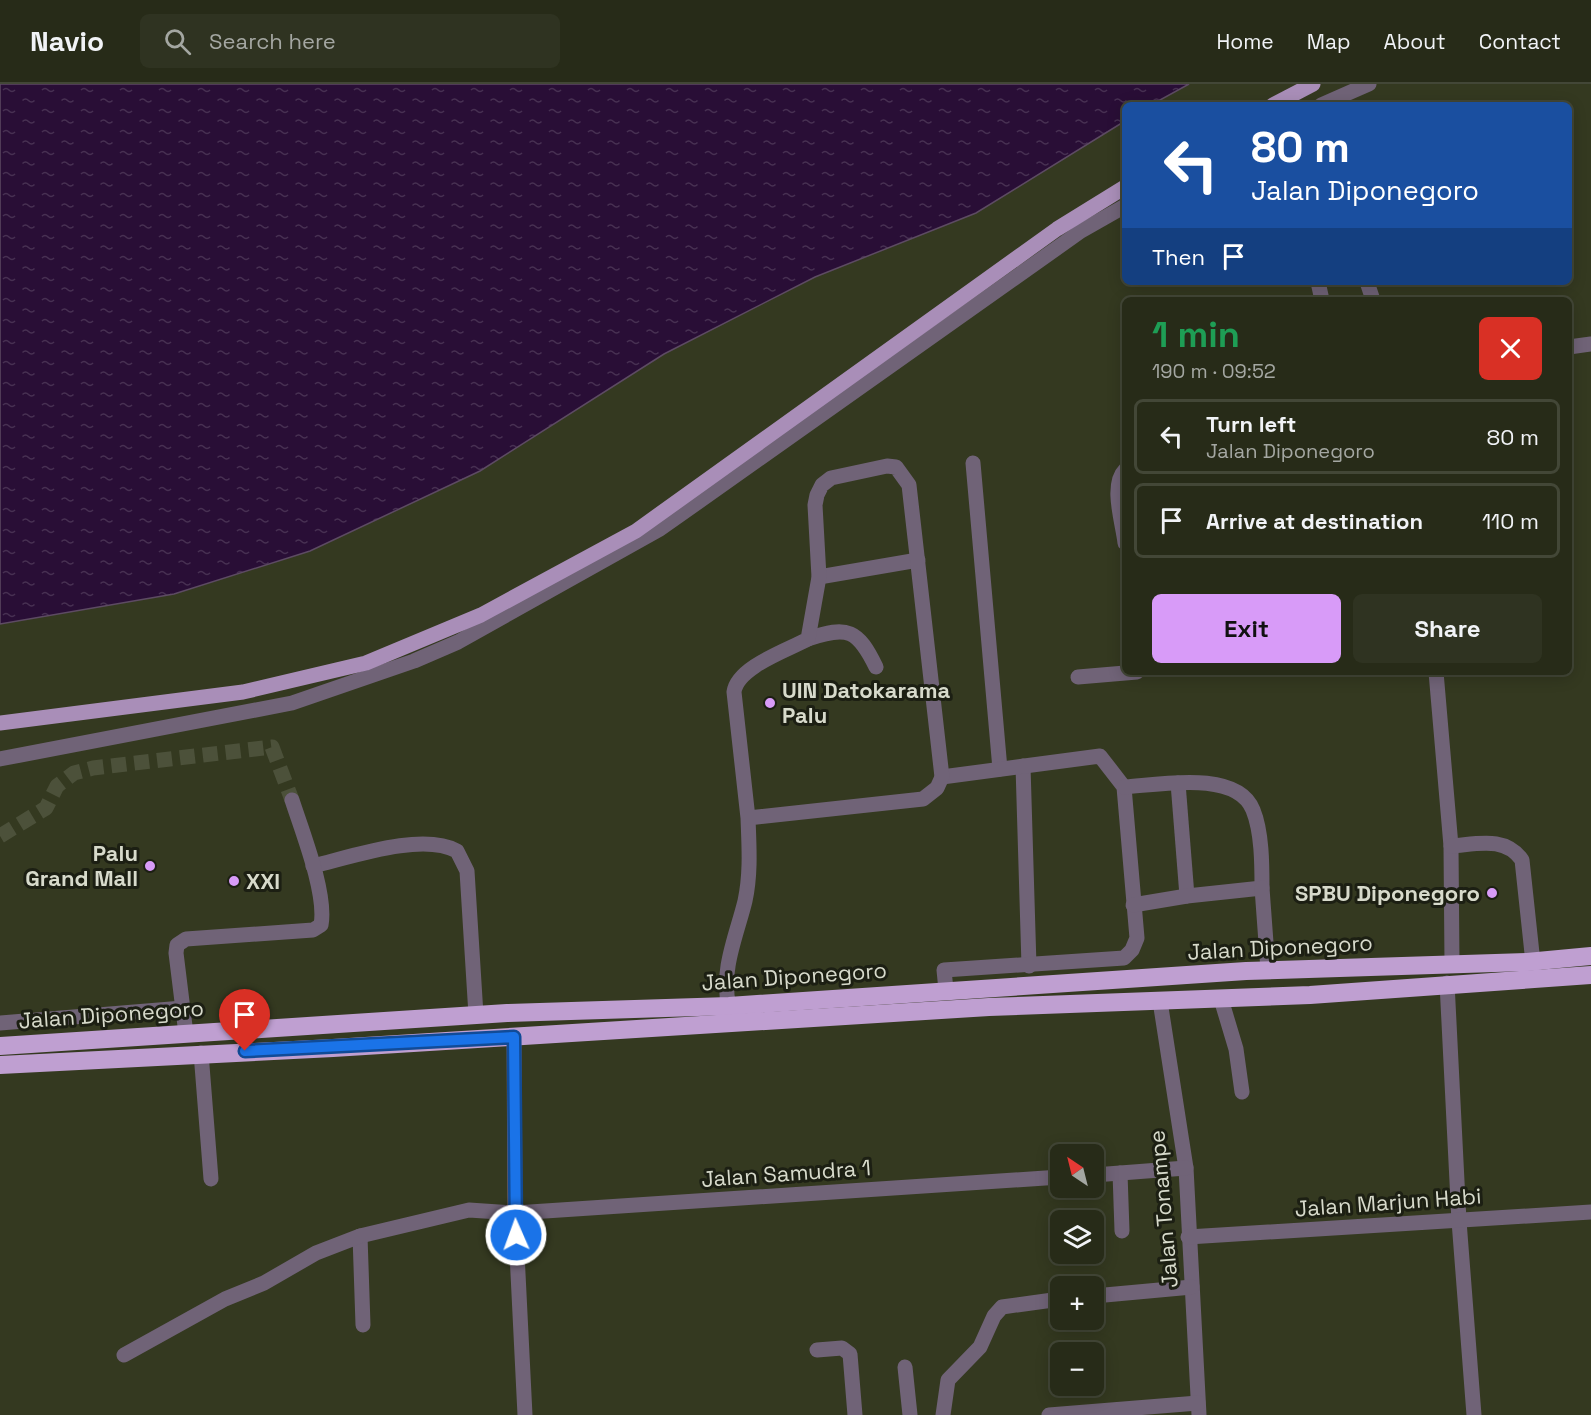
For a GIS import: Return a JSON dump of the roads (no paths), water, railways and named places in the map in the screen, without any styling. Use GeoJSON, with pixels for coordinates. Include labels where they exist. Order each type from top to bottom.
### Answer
{"type":"FeatureCollection","features":[{"type":"Feature","properties":{"kind":"highway","name":"Jalan Diponegoro"},"geometry":{"type":"LineString","coordinates":[[0,1046],[476,1015],[729,1006],[1246,971],[1527,962],[1534,959],[1591,956]]}},
{"type":"Feature","properties":{"kind":"highway"},"geometry":{"type":"LineString","coordinates":[[1246,971],[1250,996]]}},
{"type":"Feature","properties":{"kind":"highway","name":"Jalan Diponegoro"},"geometry":{"type":"LineString","coordinates":[[0,1065],[514,1037],[988,1007],[1310,995],[1447,983],[1591,975]]}},
{"type":"Feature","properties":{"kind":"main road"},"geometry":{"type":"LineString","coordinates":[[1279,102],[1313,84]]}},
{"type":"Feature","properties":{"kind":"main road"},"geometry":{"type":"LineString","coordinates":[[0,723],[243,692],[366,663],[481,615],[636,531],[1057,229],[1122,189]]}},
{"type":"Feature","properties":{"kind":"street"},"geometry":{"type":"LineString","coordinates":[[1328,102],[1369,84]]}},
{"type":"Feature","properties":{"kind":"street"},"geometry":{"type":"LineString","coordinates":[[0,759],[292,703],[414,661],[458,642],[660,530],[1081,231],[1122,208]]}},
{"type":"Feature","properties":{"kind":"street"},"geometry":{"type":"LineString","coordinates":[[1572,347],[1591,344]]}},
{"type":"Feature","properties":{"kind":"street"},"geometry":{"type":"LineString","coordinates":[[973,463],[1000,769]]}},
{"type":"Feature","properties":{"kind":"street"},"geometry":{"type":"LineString","coordinates":[[748,818],[923,799],[937,788],[942,777],[909,485],[896,467],[887,466],[831,478],[822,485],[814,505],[819,577],[808,639]]}},
{"type":"Feature","properties":{"kind":"street"},"geometry":{"type":"LineString","coordinates":[[1122,473],[1118,490],[1122,520]]}},
{"type":"Feature","properties":{"kind":"street"},"geometry":{"type":"LineString","coordinates":[[819,577],[918,560]]}},
{"type":"Feature","properties":{"kind":"street"},"geometry":{"type":"LineString","coordinates":[[729,1006],[730,952],[745,901],[750,865],[748,818],[734,686],[751,668],[808,639],[838,632],[859,637],[876,668]]}},
{"type":"Feature","properties":{"kind":"street"},"geometry":{"type":"LineString","coordinates":[[1078,677],[1122,673]]}},
{"type":"Feature","properties":{"kind":"street"},"geometry":{"type":"LineString","coordinates":[[1436,675],[1451,846],[1452,964]]}},
{"type":"Feature","properties":{"kind":"street"},"geometry":{"type":"LineString","coordinates":[[942,777],[1096,755],[1102,758],[1124,787],[1137,938],[1132,950],[1124,958],[944,970],[946,990]]}},
{"type":"Feature","properties":{"kind":"street"},"geometry":{"type":"LineString","coordinates":[[1023,766],[1029,966]]}},
{"type":"Feature","properties":{"kind":"street"},"geometry":{"type":"LineString","coordinates":[[1124,787],[1178,783],[1215,784],[1232,790],[1253,809],[1268,970]]}},
{"type":"Feature","properties":{"kind":"street"},"geometry":{"type":"LineString","coordinates":[[1178,783],[1187,896]]}},
{"type":"Feature","properties":{"kind":"street"},"geometry":{"type":"LineString","coordinates":[[179,1035],[176,1009],[177,945],[186,939],[313,930],[321,925],[323,915],[313,866],[292,800]]}},
{"type":"Feature","properties":{"kind":"street"},"geometry":{"type":"LineString","coordinates":[[1451,846],[1496,842],[1515,850],[1522,860],[1534,959],[1534,978]]}},
{"type":"Feature","properties":{"kind":"street"},"geometry":{"type":"LineString","coordinates":[[313,866],[398,846],[431,843],[457,851],[467,871],[476,1015]]}},
{"type":"Feature","properties":{"kind":"street"},"geometry":{"type":"LineString","coordinates":[[1133,905],[1187,896],[1262,888]]}},
{"type":"Feature","properties":{"kind":"street"},"geometry":{"type":"LineString","coordinates":[[1447,983],[1459,1221],[1474,1415]]}},
{"type":"Feature","properties":{"kind":"street"},"geometry":{"type":"LineString","coordinates":[[1221,999],[1236,1049],[1242,1092]]}},
{"type":"Feature","properties":{"kind":"street","name":"Jalan Tonampe"},"geometry":{"type":"LineString","coordinates":[[1160,1001],[1186,1168],[1199,1409]]}},
{"type":"Feature","properties":{"kind":"street"},"geometry":{"type":"LineString","coordinates":[[0,1023],[176,1009]]}},
{"type":"Feature","properties":{"kind":"street"},"geometry":{"type":"LineString","coordinates":[[514,1037],[515,1213],[525,1415]]}},
{"type":"Feature","properties":{"kind":"street"},"geometry":{"type":"LineString","coordinates":[[201,1053],[211,1179]]}},
{"type":"Feature","properties":{"kind":"street"},"geometry":{"type":"LineString","coordinates":[[1104,1174],[1186,1168]]}},
{"type":"Feature","properties":{"kind":"street"},"geometry":{"type":"LineString","coordinates":[[1120,1173],[1122,1231]]}},
{"type":"Feature","properties":{"kind":"street","name":"Jalan Samudra 1"},"geometry":{"type":"LineString","coordinates":[[124,1355],[225,1299],[264,1284],[316,1253],[360,1236],[469,1210],[515,1213],[1050,1178]]}},
{"type":"Feature","properties":{"kind":"street","name":"Jalan Marjun Habi"},"geometry":{"type":"LineString","coordinates":[[1188,1237],[1591,1212]]}},
{"type":"Feature","properties":{"kind":"street"},"geometry":{"type":"LineString","coordinates":[[360,1236],[363,1324]]}},
{"type":"Feature","properties":{"kind":"street"},"geometry":{"type":"LineString","coordinates":[[1104,1295],[1192,1287]]}},
{"type":"Feature","properties":{"kind":"street"},"geometry":{"type":"LineString","coordinates":[[943,1415],[948,1380],[980,1347],[994,1316],[1002,1307],[1050,1300]]}},
{"type":"Feature","properties":{"kind":"street"},"geometry":{"type":"LineString","coordinates":[[817,1350],[842,1348],[850,1354],[855,1415]]}},
{"type":"Feature","properties":{"kind":"street"},"geometry":{"type":"LineString","coordinates":[[905,1367],[910,1415]]}},
{"type":"Feature","properties":{"kind":"street"},"geometry":{"type":"LineString","coordinates":[[1048,1415],[1199,1409]]}},
{"type":"Feature","properties":{"kind":"water"},"geometry":{"type":"Polygon","coordinates":[[[0,84],[1189,84],[1156,102],[1122,102],[1122,123],[976,213],[815,277],[664,354],[480,471],[310,551],[174,594],[0,624],[0,84]]]}},
{"type":"Feature","properties":{"kind":"tunnel"},"geometry":{"type":"LineString","coordinates":[[0,836],[46,808],[57,786],[74,773],[93,768],[272,747],[292,800]]}},
{"type":"Feature","properties":{"kind":"place","name":"UIN Datokarama Palu"},"geometry":{"type":"Point","coordinates":[770,703]}},
{"type":"Feature","properties":{"kind":"place","name":"Palu Grand Mall"},"geometry":{"type":"Point","coordinates":[150,866]}},
{"type":"Feature","properties":{"kind":"place","name":"XXI"},"geometry":{"type":"Point","coordinates":[234,881]}},
{"type":"Feature","properties":{"kind":"place","name":"SPBU Diponegoro"},"geometry":{"type":"Point","coordinates":[1492,893]}}]}
